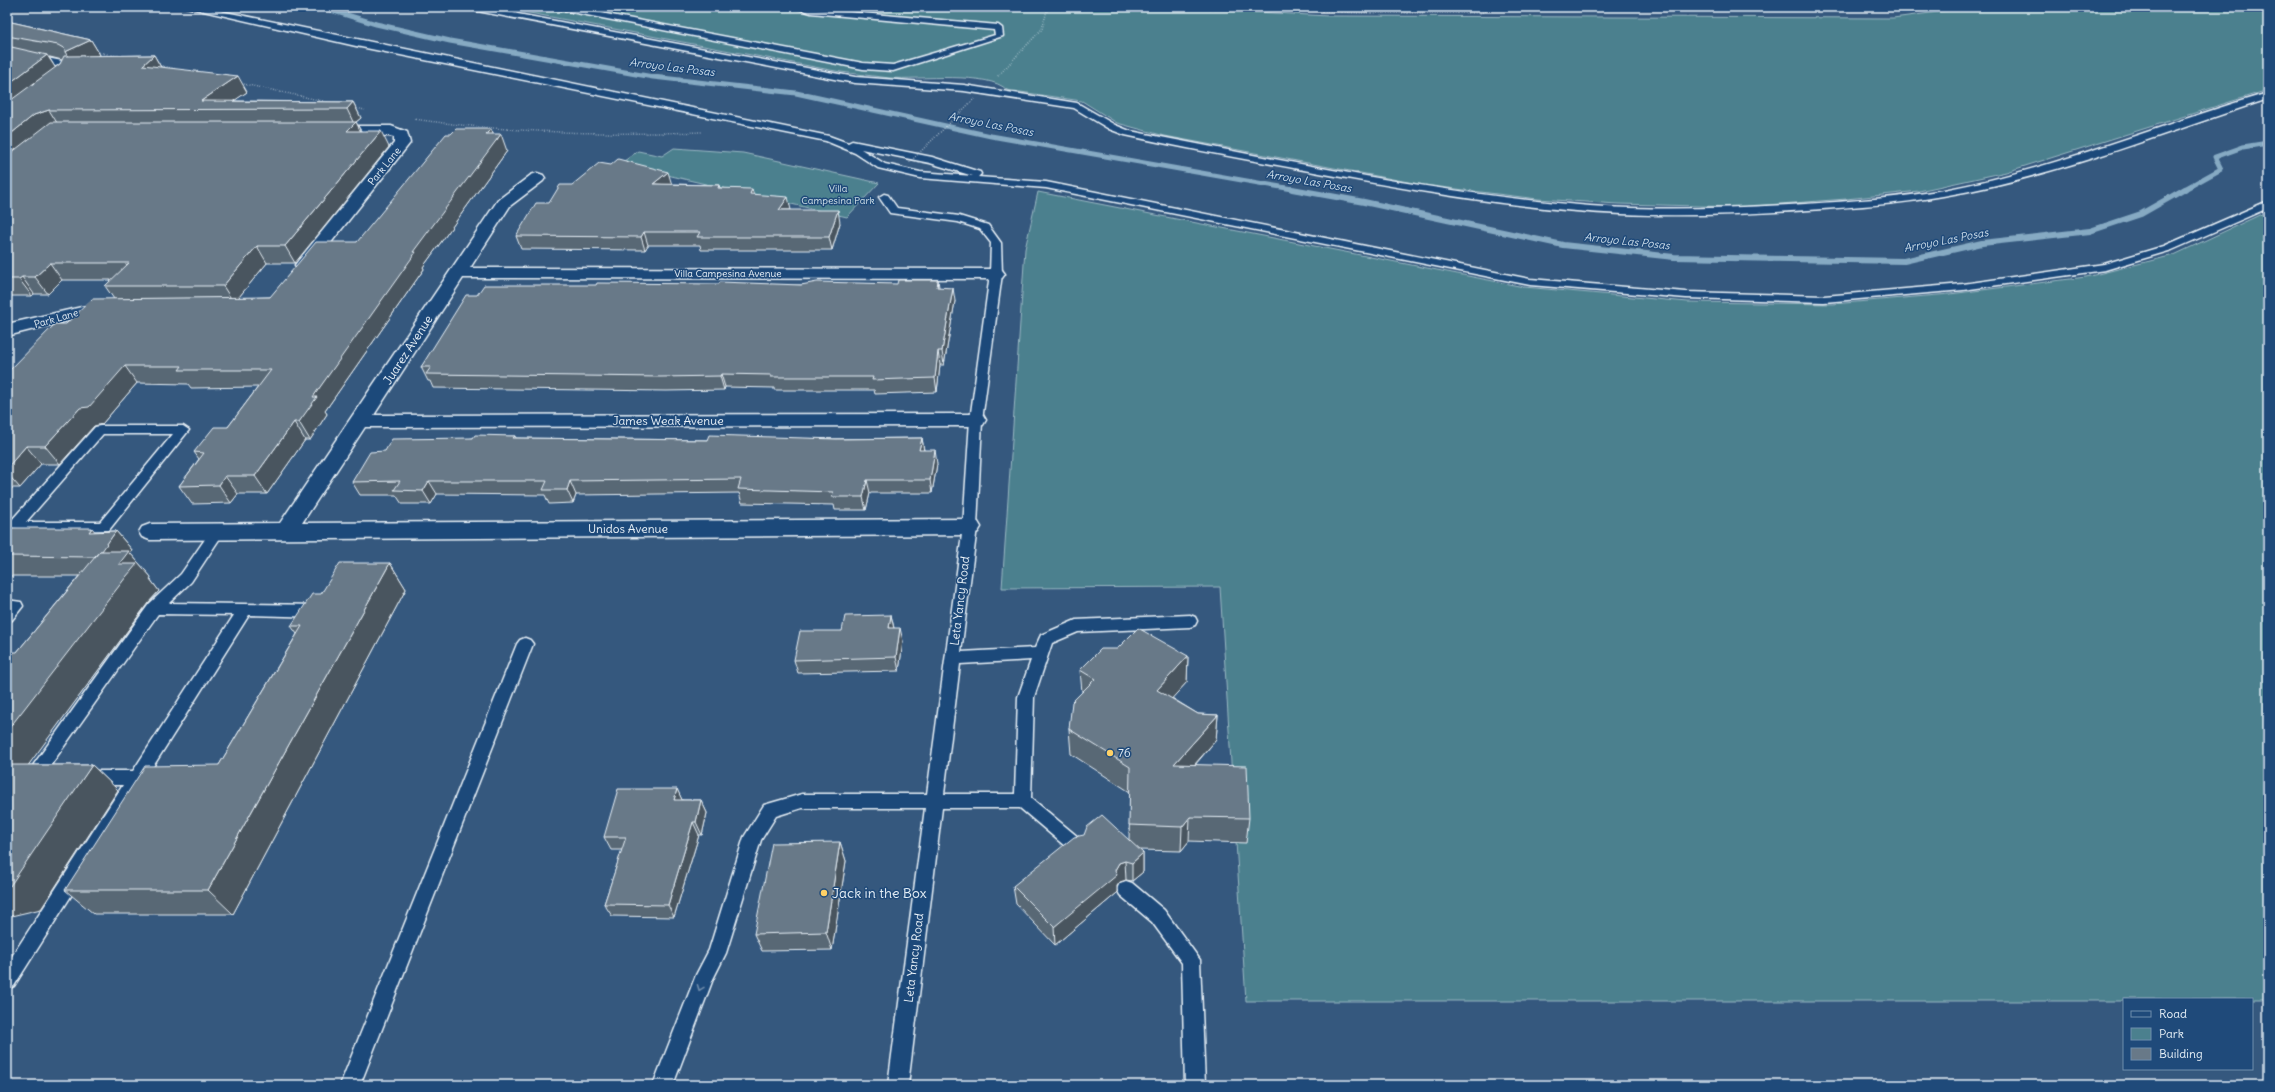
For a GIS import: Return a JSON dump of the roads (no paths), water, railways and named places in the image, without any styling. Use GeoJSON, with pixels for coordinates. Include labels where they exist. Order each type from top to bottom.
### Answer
{"type":"FeatureCollection","features":[{"type":"Feature","properties":{"kind":"street"},"geometry":{"type":"LineString","coordinates":[[7,54],[67,66],[64,75],[7,118]]}},
{"type":"Feature","properties":{"kind":"street","name":"Park Lane"},"geometry":{"type":"LineString","coordinates":[[294,277],[402,143],[402,135],[391,131],[312,131]]}},
{"type":"Feature","properties":{"kind":"street","name":"Juarez Avenue"},"geometry":{"type":"LineString","coordinates":[[286,531],[361,422],[504,203],[537,178]]}},
{"type":"Feature","properties":{"kind":"street","name":"Villa Campesina Avenue"},"geometry":{"type":"LineString","coordinates":[[459,273],[996,274]]}},
{"type":"Feature","properties":{"kind":"street","name":"Park Lane"},"geometry":{"type":"LineString","coordinates":[[11,334],[85,310],[120,309]]}},
{"type":"Feature","properties":{"kind":"street","name":"James Weak Avenue"},"geometry":{"type":"LineString","coordinates":[[361,422],[976,420]]}},
{"type":"Feature","properties":{"kind":"street","name":"Unidos Avenue"},"geometry":{"type":"LineString","coordinates":[[150,532],[970,527]]}},
{"type":"Feature","properties":{"kind":"lane"},"geometry":{"type":"LineString","coordinates":[[190,7],[363,45],[932,160],[999,181]]}},
{"type":"Feature","properties":{"kind":"lane"},"geometry":{"type":"LineString","coordinates":[[467,7],[854,80],[984,90],[1077,106],[1112,127],[1128,133],[1422,189],[1562,206],[1654,211],[1768,209],[1898,200],[1964,188],[2040,170],[2268,96]]}},
{"type":"Feature","properties":{"kind":"lane"},"geometry":{"type":"LineString","coordinates":[[556,7],[863,66],[893,68],[1000,36],[998,28],[810,11],[797,7]]}},
{"type":"Feature","properties":{"kind":"lane"},"geometry":{"type":"LineString","coordinates":[[828,139],[858,152],[882,166],[901,172],[920,175],[1046,185],[1530,282],[1686,295],[1824,299],[1963,287],[2105,267],[2168,248],[2268,204]]}},
{"type":"Feature","properties":{"kind":"lane","name":"Leta Yancy Road"},"geometry":{"type":"LineString","coordinates":[[884,197],[894,211],[959,219],[984,227],[996,243],[996,274],[976,420],[970,527],[898,1085]]}},
{"type":"Feature","properties":{"kind":"lane"},"geometry":{"type":"LineString","coordinates":[[100,430],[183,430],[104,527],[11,527],[100,430]]}},
{"type":"Feature","properties":{"kind":"lane"},"geometry":{"type":"LineString","coordinates":[[144,778],[31,778],[154,608],[186,578],[217,532]]}},
{"type":"Feature","properties":{"kind":"lane"},"geometry":{"type":"LineString","coordinates":[[7,606],[16,606],[7,616]]}},
{"type":"Feature","properties":{"kind":"lane"},"geometry":{"type":"LineString","coordinates":[[154,608],[327,611],[319,624]]}},
{"type":"Feature","properties":{"kind":"lane"},"geometry":{"type":"LineString","coordinates":[[7,980],[144,778],[245,610]]}},
{"type":"Feature","properties":{"kind":"lane"},"geometry":{"type":"LineString","coordinates":[[1023,801],[1026,697],[1046,639],[1076,626],[1190,621]]}},
{"type":"Feature","properties":{"kind":"lane"},"geometry":{"type":"LineString","coordinates":[[350,1085],[525,644]]}},
{"type":"Feature","properties":{"kind":"lane"},"geometry":{"type":"LineString","coordinates":[[952,658],[1041,654]]}},
{"type":"Feature","properties":{"kind":"lane"},"geometry":{"type":"LineString","coordinates":[[663,1085],[705,975],[717,953],[753,836],[770,810],[802,801],[1023,801],[1078,847]]}},
{"type":"Feature","properties":{"kind":"lane"},"geometry":{"type":"LineString","coordinates":[[1126,889],[1158,916],[1191,960],[1196,1085]]}},
{"type":"Feature","properties":{"kind":"waterway","name":"Arroyo Las Posas"},"geometry":{"type":"LineString","coordinates":[[321,7],[376,24],[450,41],[653,77],[796,93],[991,136],[1298,190]]}},
{"type":"Feature","properties":{"kind":"waterway","name":"Arroyo Las Posas"},"geometry":{"type":"LineString","coordinates":[[2183,190],[2221,169],[2215,157],[2243,147],[2268,143]]}},
{"type":"Feature","properties":{"kind":"waterway","name":"Arroyo Las Posas"},"geometry":{"type":"LineString","coordinates":[[1292,189],[1364,202],[1563,245],[1674,257],[1904,261],[1982,243],[2090,231],[2141,214],[2185,189]]}},
{"type":"Feature","properties":{"kind":"place","name":"76"},"geometry":{"type":"Point","coordinates":[1110,753]}},
{"type":"Feature","properties":{"kind":"place","name":"Jack in the Box"},"geometry":{"type":"Point","coordinates":[824,893]}},
{"type":"Feature","properties":{"kind":"park label","name":"Villa Campesina Park"},"geometry":{"type":"Point","coordinates":[838,194]}}]}
